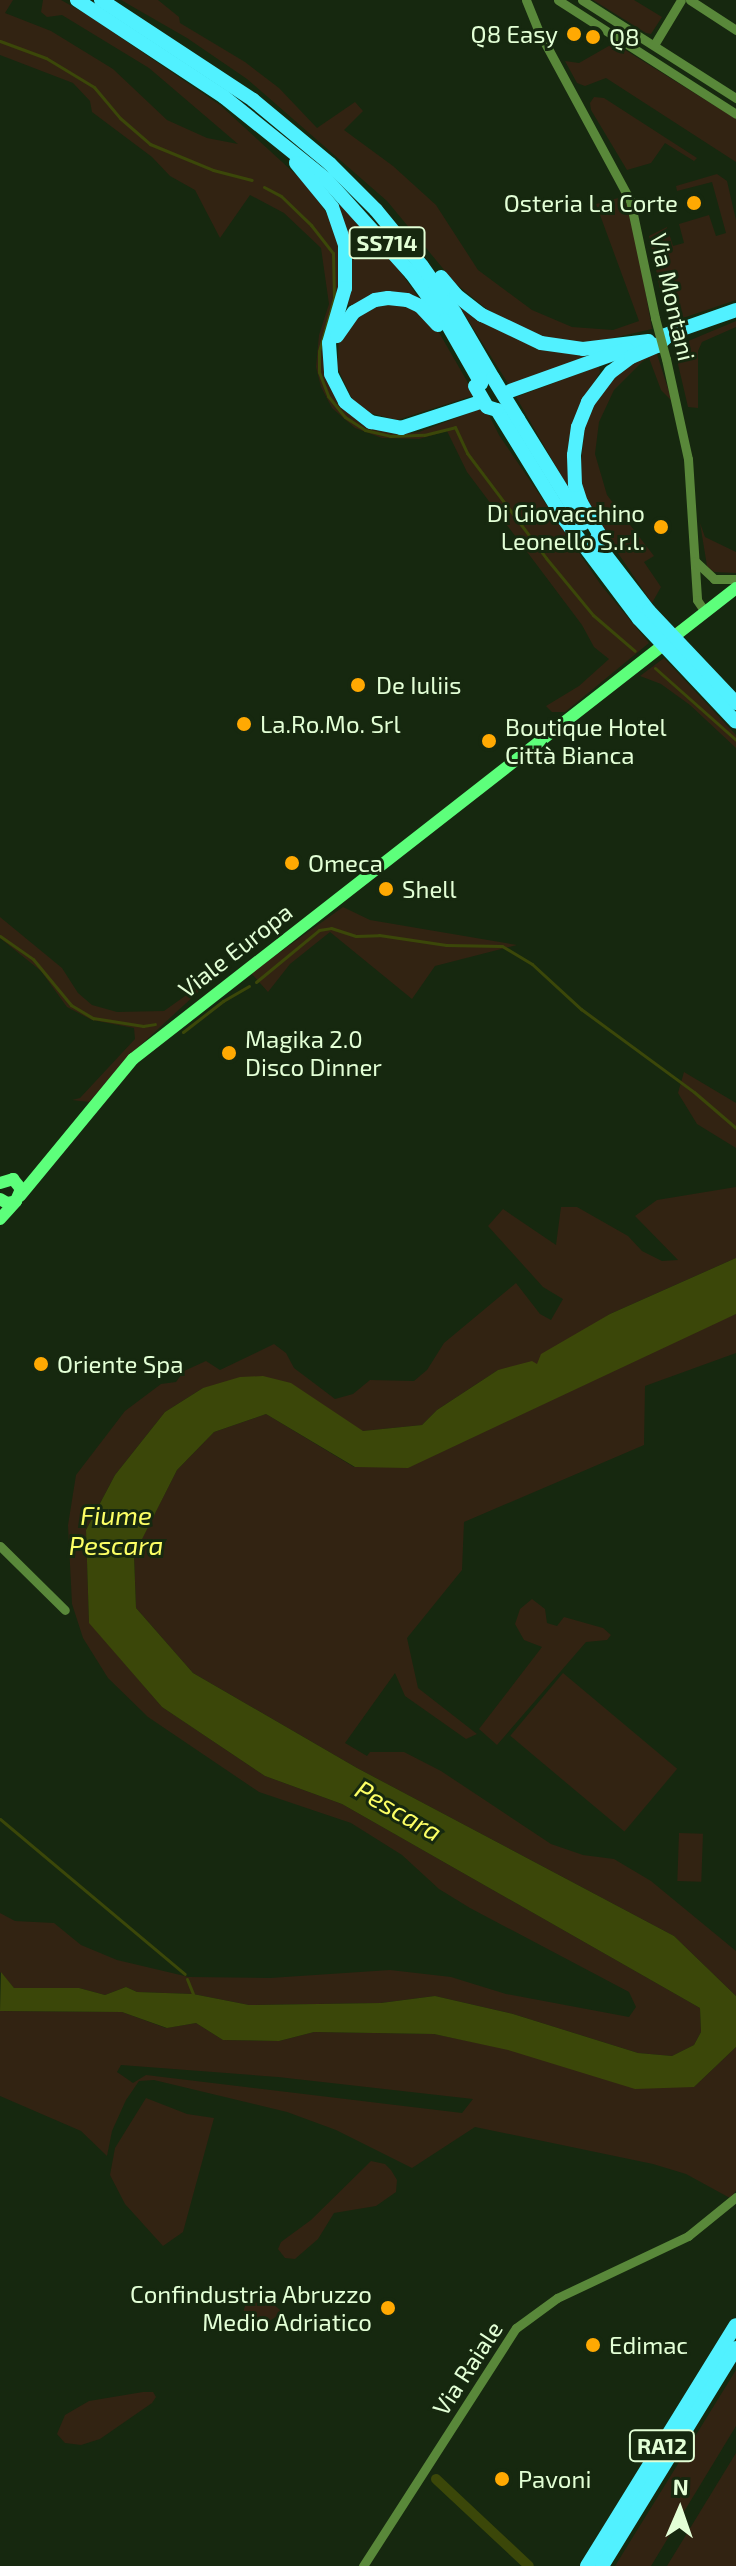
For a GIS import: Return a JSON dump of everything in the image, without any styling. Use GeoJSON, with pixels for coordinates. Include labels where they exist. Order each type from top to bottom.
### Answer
{"type":"FeatureCollection","features":[{"type":"Feature","properties":{"kind":"highway","name":"SS714"},"geometry":{"type":"LineString","coordinates":[[77,0],[266,127],[326,179],[392,248],[445,320],[483,382],[644,615],[736,703]]}},
{"type":"Feature","properties":{"kind":"highway","name":"SS714"},"geometry":{"type":"LineString","coordinates":[[101,0],[277,118],[360,193],[403,242],[455,313],[497,410],[512,422],[564,519],[736,722]]}},
{"type":"Feature","properties":{"kind":"highway"},"geometry":{"type":"LineString","coordinates":[[266,127],[275,145],[325,197],[342,234],[347,276],[329,343],[329,359],[333,381],[345,402],[377,424],[409,427],[480,402]]}},
{"type":"Feature","properties":{"kind":"highway"},"geometry":{"type":"LineString","coordinates":[[403,242],[420,250],[451,289],[475,310],[531,340],[583,349],[649,341]]}},
{"type":"Feature","properties":{"kind":"highway"},"geometry":{"type":"LineString","coordinates":[[329,359],[341,327],[354,312],[381,299],[407,300],[429,314],[483,382]]}},
{"type":"Feature","properties":{"kind":"highway"},"geometry":{"type":"LineString","coordinates":[[510,391],[736,310]]}},
{"type":"Feature","properties":{"kind":"highway"},"geometry":{"type":"LineString","coordinates":[[600,548],[598,532],[581,503],[575,485],[574,455],[578,427],[588,402],[611,372],[631,357],[657,346],[671,333]]}},
{"type":"Feature","properties":{"kind":"highway","name":"RA12"},"geometry":{"type":"LineString","coordinates":[[587,2566],[736,2325]]}},
{"type":"Feature","properties":{"kind":"highway","name":"RA12"},"geometry":{"type":"LineString","coordinates":[[602,2566],[734,2354]]}},
{"type":"Feature","properties":{"kind":"main road","name":"Viale Europa"},"geometry":{"type":"LineString","coordinates":[[0,1217],[133,1059],[736,588]]}},
{"type":"Feature","properties":{"kind":"main road","name":"Viale Europa"},"geometry":{"type":"LineString","coordinates":[[3,1181],[48,1161]]}},
{"type":"Feature","properties":{"kind":"main road"},"geometry":{"type":"LineString","coordinates":[[0,1217],[0,1200],[7,1203],[18,1199],[19,1183],[3,1181]]}},
{"type":"Feature","properties":{"kind":"street","name":"Via Montani"},"geometry":{"type":"LineString","coordinates":[[526,0],[532,18],[630,200],[690,466],[697,600],[705,612]]}},
{"type":"Feature","properties":{"kind":"street"},"geometry":{"type":"LineString","coordinates":[[532,18],[533,0]]}},
{"type":"Feature","properties":{"kind":"street"},"geometry":{"type":"LineString","coordinates":[[558,0],[736,114]]}},
{"type":"Feature","properties":{"kind":"street"},"geometry":{"type":"LineString","coordinates":[[582,0],[736,98]]}},
{"type":"Feature","properties":{"kind":"street"},"geometry":{"type":"LineString","coordinates":[[654,45],[681,0]]}},
{"type":"Feature","properties":{"kind":"street"},"geometry":{"type":"LineString","coordinates":[[690,0],[736,30]]}},
{"type":"Feature","properties":{"kind":"street"},"geometry":{"type":"LineString","coordinates":[[694,560],[714,579],[736,579]]}},
{"type":"Feature","properties":{"kind":"street"},"geometry":{"type":"LineString","coordinates":[[0,1546],[65,1610]]}},
{"type":"Feature","properties":{"kind":"street","name":"Via Raiale"},"geometry":{"type":"LineString","coordinates":[[363,2566],[516,2328],[557,2298],[688,2236],[736,2197]]}},
{"type":"Feature","properties":{"kind":"shaded area"},"geometry":{"type":"Polygon","coordinates":[[[0,0],[13,0],[5,13],[51,31],[113,69],[167,120],[207,138],[238,144],[149,68],[62,15],[47,17],[41,12],[43,0],[61,0],[86,14],[220,105],[305,183],[326,212],[337,236],[342,275],[329,332],[344,409],[369,426],[398,434],[419,432],[485,407],[499,435],[601,585],[649,643],[565,712],[552,712],[546,706],[579,686],[609,659],[594,647],[582,625],[467,472],[447,431],[419,439],[382,438],[355,428],[332,408],[321,387],[316,367],[319,335],[329,304],[321,248],[284,213],[250,195],[220,238],[195,190],[170,176],[152,157],[92,112],[90,101],[73,83],[0,55],[0,0]]]}},
{"type":"Feature","properties":{"kind":"shaded area"},"geometry":{"type":"Polygon","coordinates":[[[121,0],[158,0],[179,17],[180,23],[245,62],[279,88],[317,128],[355,102],[363,111],[344,130],[393,166],[436,205],[478,270],[532,310],[572,327],[613,330],[639,321],[596,204],[622,197],[618,184],[625,198],[640,260],[652,329],[587,344],[542,338],[489,311],[455,283],[387,201],[247,79],[187,38],[121,0]]]}},
{"type":"Feature","properties":{"kind":"shaded area"},"geometry":{"type":"Polygon","coordinates":[[[593,0],[634,0],[662,17],[651,34],[646,33],[593,0]]]}},
{"type":"Feature","properties":{"kind":"shaded area"},"geometry":{"type":"Polygon","coordinates":[[[614,43],[736,119],[736,162],[606,78],[585,86],[577,83],[565,61],[579,63],[614,43]]]}},
{"type":"Feature","properties":{"kind":"shaded area"},"geometry":{"type":"Polygon","coordinates":[[[594,97],[604,98],[697,158],[694,161],[665,143],[651,163],[627,170],[591,110],[590,103],[594,97]]]}},
{"type":"Feature","properties":{"kind":"shaded area"},"geometry":{"type":"Polygon","coordinates":[[[717,174],[727,181],[736,220],[736,300],[677,320],[665,313],[649,236],[667,227],[673,246],[684,243],[679,224],[709,215],[716,236],[726,233],[712,182],[677,191],[676,186],[717,174]]]}},
{"type":"Feature","properties":{"kind":"shaded area"},"geometry":{"type":"Polygon","coordinates":[[[337,202],[387,253],[421,301],[348,305],[353,252],[337,202]]]}},
{"type":"Feature","properties":{"kind":"shaded area"},"geometry":{"type":"Polygon","coordinates":[[[376,304],[412,306],[437,329],[475,395],[397,420],[370,413],[352,399],[337,367],[339,339],[352,319],[376,304]]]}},
{"type":"Feature","properties":{"kind":"shaded area"},"geometry":{"type":"Polygon","coordinates":[[[459,306],[548,351],[589,356],[509,385],[459,306]]]}},
{"type":"Feature","properties":{"kind":"shaded area"},"geometry":{"type":"Polygon","coordinates":[[[736,321],[736,327],[702,342],[698,351],[698,408],[688,407],[674,347],[736,321]]]}},
{"type":"Feature","properties":{"kind":"shaded area"},"geometry":{"type":"Polygon","coordinates":[[[656,351],[672,401],[661,390],[649,358],[643,361],[614,390],[599,422],[595,454],[607,495],[654,556],[644,562],[661,587],[652,603],[594,518],[583,492],[580,470],[585,425],[594,402],[623,367],[656,351]]]}},
{"type":"Feature","properties":{"kind":"shaded area"},"geometry":{"type":"Polygon","coordinates":[[[599,366],[600,372],[592,386],[573,496],[516,397],[599,366]]]}},
{"type":"Feature","properties":{"kind":"shaded area"},"geometry":{"type":"Polygon","coordinates":[[[700,523],[705,537],[736,552],[736,573],[714,572],[707,566],[700,523]]]}},
{"type":"Feature","properties":{"kind":"shaded area"},"geometry":{"type":"Polygon","coordinates":[[[664,658],[736,735],[736,748],[690,705],[661,684],[640,676],[664,658]]]}},
{"type":"Feature","properties":{"kind":"shaded area"},"geometry":{"type":"Polygon","coordinates":[[[343,907],[370,920],[517,945],[435,966],[412,999],[330,932],[290,964],[268,992],[251,973],[343,907]]]}},
{"type":"Feature","properties":{"kind":"shaded area"},"geometry":{"type":"Polygon","coordinates":[[[0,917],[62,968],[78,993],[92,1005],[117,1012],[164,1011],[223,969],[131,1054],[89,1102],[72,1100],[80,1098],[135,1039],[134,1028],[92,1020],[67,1007],[41,971],[0,938],[0,917]]]}},
{"type":"Feature","properties":{"kind":"shaded area"},"geometry":{"type":"Polygon","coordinates":[[[684,1072],[736,1103],[736,1148],[697,1124],[678,1093],[684,1072]]]}},
{"type":"Feature","properties":{"kind":"shaded area"},"geometry":{"type":"Polygon","coordinates":[[[736,1187],[736,1258],[610,1314],[537,1365],[498,1370],[437,1410],[422,1425],[363,1431],[203,1388],[165,1412],[115,1475],[86,1530],[89,1622],[162,1707],[265,1776],[342,1804],[700,2008],[701,2032],[694,2045],[672,2056],[638,2053],[513,2014],[435,1996],[381,2003],[249,2005],[193,1994],[137,1992],[126,1987],[105,1995],[79,1988],[14,1988],[0,1972],[0,1913],[15,1921],[54,1923],[81,1945],[117,1960],[189,1977],[270,1978],[390,1970],[451,1977],[506,1994],[629,2017],[636,2007],[629,1992],[470,1908],[439,1889],[402,1855],[351,1823],[259,1792],[148,1717],[108,1678],[83,1638],[72,1604],[68,1525],[76,1475],[125,1411],[161,1384],[176,1382],[184,1371],[206,1361],[220,1370],[274,1344],[286,1353],[294,1368],[335,1399],[353,1394],[370,1380],[414,1381],[427,1370],[444,1343],[516,1283],[540,1314],[551,1320],[563,1299],[543,1287],[488,1226],[503,1209],[556,1245],[561,1207],[577,1207],[628,1236],[642,1251],[662,1261],[678,1260],[635,1216],[657,1200],[736,1187]]]}},
{"type":"Feature","properties":{"kind":"shaded area"},"geometry":{"type":"Polygon","coordinates":[[[736,1314],[736,1353],[645,1386],[644,1445],[464,1522],[462,1570],[407,1638],[418,1688],[477,1734],[466,1739],[405,1696],[395,1673],[345,1743],[367,1756],[370,1752],[404,1752],[441,1771],[551,1844],[583,1855],[614,1859],[651,1881],[736,1951],[736,1996],[674,1936],[357,1768],[193,1673],[136,1608],[134,1554],[177,1470],[214,1432],[266,1414],[354,1467],[736,1314]]]}},
{"type":"Feature","properties":{"kind":"shaded area"},"geometry":{"type":"Polygon","coordinates":[[[532,1599],[545,1609],[547,1623],[557,1626],[564,1617],[603,1628],[611,1635],[607,1640],[586,1642],[497,1745],[479,1729],[542,1647],[524,1640],[515,1624],[520,1609],[532,1599]]]}},
{"type":"Feature","properties":{"kind":"shaded area"},"geometry":{"type":"Polygon","coordinates":[[[563,1673],[677,1769],[624,1832],[510,1736],[563,1673]]]}},
{"type":"Feature","properties":{"kind":"shaded area"},"geometry":{"type":"Polygon","coordinates":[[[679,1833],[703,1834],[701,1882],[677,1881],[679,1833]]]}},
{"type":"Feature","properties":{"kind":"shaded area"},"geometry":{"type":"Polygon","coordinates":[[[0,2011],[122,2012],[166,2028],[196,2023],[223,2040],[279,2041],[314,2032],[434,2034],[694,2087],[736,2047],[736,2191],[730,2198],[686,2174],[653,2164],[475,2127],[412,2168],[336,2130],[287,2112],[154,2080],[139,2081],[126,2100],[112,2131],[107,2156],[81,2131],[0,2096],[0,2011]],[[121,2065],[117,2072],[133,2083],[146,2075],[462,2113],[473,2099],[278,2077],[121,2065]]]}},
{"type":"Feature","properties":{"kind":"shaded area"},"geometry":{"type":"Polygon","coordinates":[[[146,2098],[187,2114],[214,2118],[183,2232],[163,2246],[125,2204],[110,2175],[115,2148],[146,2098]]]}},
{"type":"Feature","properties":{"kind":"shaded area"},"geometry":{"type":"Polygon","coordinates":[[[371,2161],[385,2164],[391,2170],[397,2180],[396,2192],[376,2206],[334,2213],[318,2239],[295,2259],[285,2258],[278,2249],[281,2242],[311,2220],[371,2161]]]}},
{"type":"Feature","properties":{"kind":"shaded area"},"geometry":{"type":"Polygon","coordinates":[[[246,2302],[273,2304],[280,2310],[279,2315],[263,2325],[249,2324],[242,2317],[246,2302]]]}},
{"type":"Feature","properties":{"kind":"shaded area"},"geometry":{"type":"Polygon","coordinates":[[[736,2370],[736,2426],[651,2566],[615,2566],[736,2370]]]}},
{"type":"Feature","properties":{"kind":"shaded area"},"geometry":{"type":"Polygon","coordinates":[[[153,2392],[156,2397],[152,2403],[100,2439],[81,2445],[65,2443],[57,2434],[65,2415],[89,2401],[153,2392]]]}},
{"type":"Feature","properties":{"kind":"shaded area"},"geometry":{"type":"Polygon","coordinates":[[[736,2453],[736,2566],[667,2566],[736,2453]]]}},
{"type":"Feature","properties":{"kind":"water","name":"Fiume Pescara"},"geometry":{"type":"Polygon","coordinates":[[[736,1258],[736,1314],[408,1468],[355,1467],[266,1414],[214,1432],[177,1470],[134,1555],[136,1608],[193,1673],[357,1768],[674,1936],[736,1996],[736,2047],[694,2087],[635,2089],[508,2050],[434,2034],[314,2032],[279,2041],[223,2040],[196,2023],[167,2028],[122,2012],[0,2011],[1,1972],[14,1988],[79,1988],[105,1995],[126,1987],[137,1992],[193,1994],[249,2005],[381,2003],[435,1996],[513,2014],[638,2053],[672,2056],[694,2045],[701,2032],[700,2008],[342,1804],[265,1776],[162,1707],[89,1623],[86,1530],[115,1475],[165,1412],[203,1388],[240,1377],[263,1376],[291,1383],[363,1431],[422,1425],[437,1410],[498,1370],[532,1361],[537,1364],[541,1354],[610,1314],[736,1258]]]}},
{"type":"Feature","properties":{"kind":"waterway"},"geometry":{"type":"LineString","coordinates":[[0,41],[46,58],[94,87],[120,118],[150,144],[213,170],[252,180]]}},
{"type":"Feature","properties":{"kind":"waterway"},"geometry":{"type":"LineString","coordinates":[[264,187],[281,196],[311,225],[333,253],[334,298],[319,351],[319,372],[328,396],[345,417],[365,430],[390,436],[424,435],[455,427],[467,453],[546,558],[593,615],[635,651]]}},
{"type":"Feature","properties":{"kind":"waterway"},"geometry":{"type":"LineString","coordinates":[[655,668],[736,740]]}},
{"type":"Feature","properties":{"kind":"waterway"},"geometry":{"type":"LineString","coordinates":[[256,982],[319,930],[331,928],[356,936],[379,935],[446,945],[502,946],[532,964],[581,1009],[694,1092],[736,1128]]}},
{"type":"Feature","properties":{"kind":"waterway"},"geometry":{"type":"LineString","coordinates":[[0,936],[33,959],[71,1005],[93,1018],[143,1026],[155,1024]]}},
{"type":"Feature","properties":{"kind":"waterway"},"geometry":{"type":"LineString","coordinates":[[183,1032],[223,1001],[249,986]]}},
{"type":"Feature","properties":{"kind":"waterway"},"geometry":{"type":"LineString","coordinates":[[0,1819],[185,1974]]}},
{"type":"Feature","properties":{"kind":"waterway"},"geometry":{"type":"LineString","coordinates":[[187,1979],[193,1994]]}},
{"type":"Feature","properties":{"kind":"waterway"},"geometry":{"type":"LineString","coordinates":[[436,2479],[529,2566]]}},
{"type":"Feature","properties":{"kind":"place","name":"Q8 Easy"},"geometry":{"type":"Point","coordinates":[574,34]}},
{"type":"Feature","properties":{"kind":"place","name":"Q8"},"geometry":{"type":"Point","coordinates":[593,37]}},
{"type":"Feature","properties":{"kind":"place","name":"Osteria La Corte"},"geometry":{"type":"Point","coordinates":[694,203]}},
{"type":"Feature","properties":{"kind":"place","name":"Di Giovacchino Leonello S.r.l."},"geometry":{"type":"Point","coordinates":[661,527]}},
{"type":"Feature","properties":{"kind":"place","name":"De Iuliis"},"geometry":{"type":"Point","coordinates":[358,685]}},
{"type":"Feature","properties":{"kind":"place","name":"La.Ro.Mo. Srl"},"geometry":{"type":"Point","coordinates":[244,724]}},
{"type":"Feature","properties":{"kind":"place","name":"Boutique Hotel Città Bianca"},"geometry":{"type":"Point","coordinates":[489,741]}},
{"type":"Feature","properties":{"kind":"place","name":"Omeca"},"geometry":{"type":"Point","coordinates":[292,863]}},
{"type":"Feature","properties":{"kind":"place","name":"Shell"},"geometry":{"type":"Point","coordinates":[386,889]}},
{"type":"Feature","properties":{"kind":"place","name":"Magika 2.0 Disco Dinner"},"geometry":{"type":"Point","coordinates":[229,1053]}},
{"type":"Feature","properties":{"kind":"place","name":"Oriente Spa"},"geometry":{"type":"Point","coordinates":[41,1364]}},
{"type":"Feature","properties":{"kind":"place","name":"Confindustria Abruzzo Medio Adriatico"},"geometry":{"type":"Point","coordinates":[388,2308]}},
{"type":"Feature","properties":{"kind":"place","name":"Edimac"},"geometry":{"type":"Point","coordinates":[593,2345]}},
{"type":"Feature","properties":{"kind":"place","name":"Pavoni"},"geometry":{"type":"Point","coordinates":[502,2479]}},
{"type":"Feature","properties":{"kind":"water label","name":"Pescara"},"geometry":{"type":"Point","coordinates":[399,1810]}}]}
